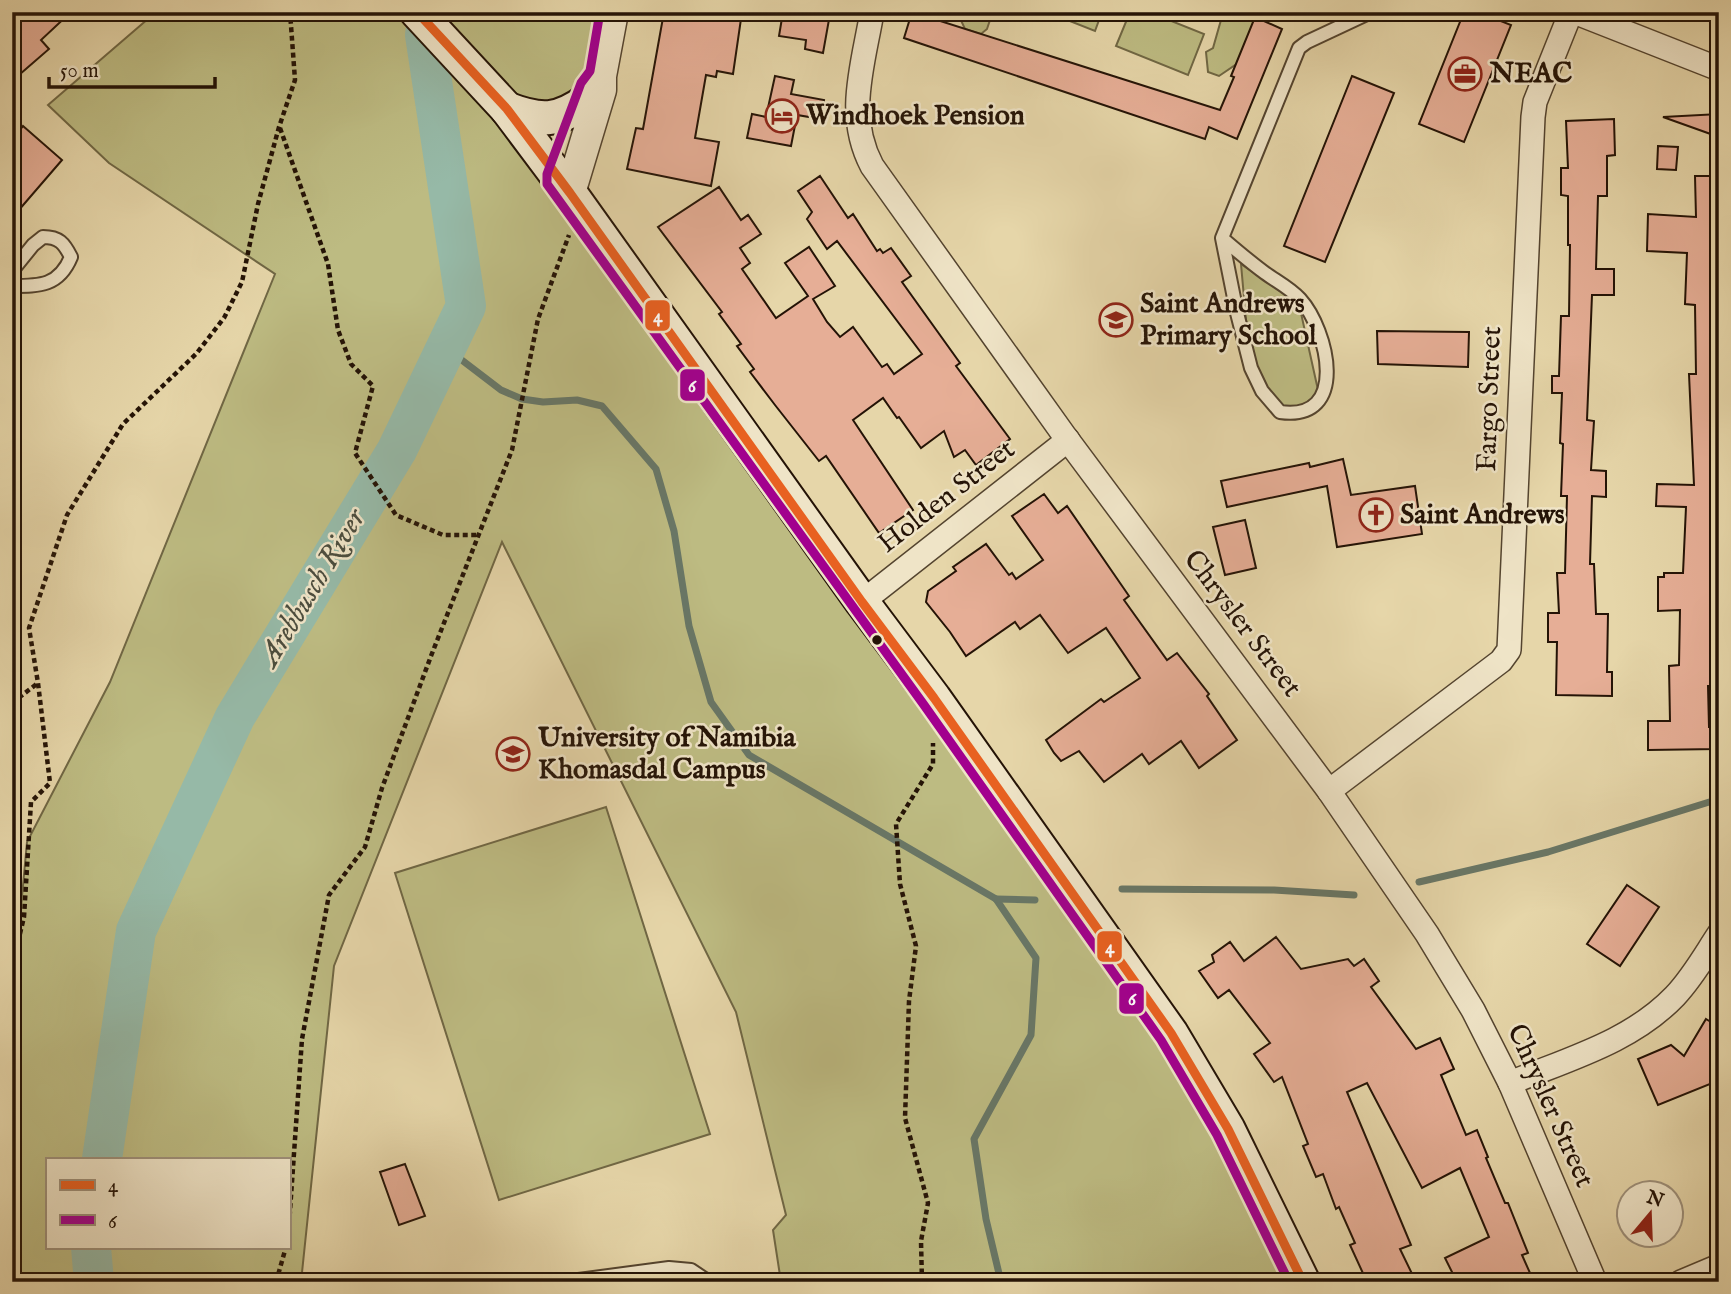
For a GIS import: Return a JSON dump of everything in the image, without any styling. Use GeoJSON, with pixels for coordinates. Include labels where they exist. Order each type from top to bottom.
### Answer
{"type":"FeatureCollection","features":[{"type":"Feature","properties":{"kind":"main road"},"geometry":{"type":"LineString","coordinates":[[417,12],[507,109],[934,698],[1171,1033],[1228,1129],[1303,1282]]}},
{"type":"Feature","properties":{"kind":"main road"},"geometry":{"type":"LineString","coordinates":[[507,109],[528,117],[546,119],[574,110],[594,88]]}},
{"type":"Feature","properties":{"kind":"street"},"geometry":{"type":"LineString","coordinates":[[569,193],[601,90],[594,88],[613,12]]}},
{"type":"Feature","properties":{"kind":"street","name":"Chrysler Street"},"geometry":{"type":"LineString","coordinates":[[872,12],[856,114],[864,152],[1068,440],[1329,791],[1427,934],[1473,1010],[1510,1083],[1595,1282]]}},
{"type":"Feature","properties":{"kind":"street"},"geometry":{"type":"LineString","coordinates":[[1573,12],[1719,69]]}},
{"type":"Feature","properties":{"kind":"street","name":"Fargo Street"},"geometry":{"type":"LineString","coordinates":[[1329,791],[1501,661],[1509,650],[1533,109],[1573,12]]}},
{"type":"Feature","properties":{"kind":"street","name":"Holden Street"},"geometry":{"type":"LineString","coordinates":[[862,602],[1068,440]]}},
{"type":"Feature","properties":{"kind":"street"},"geometry":{"type":"LineString","coordinates":[[1510,1083],[1626,1035],[1654,1016],[1690,978],[1719,934]]}},
{"type":"Feature","properties":{"kind":"street"},"geometry":{"type":"LineString","coordinates":[[1681,1282],[1719,1266]]}},
{"type":"Feature","properties":{"kind":"lane"},"geometry":{"type":"LineString","coordinates":[[1222,238],[1299,298],[1310,313],[1320,334],[1327,368],[1324,394],[1321,400],[1307,409],[1292,414],[1280,412],[1262,391],[1251,368],[1222,238],[1298,48],[1371,12]]}},
{"type":"Feature","properties":{"kind":"lane"},"geometry":{"type":"LineString","coordinates":[[12,271],[43,237],[55,237],[65,244],[71,257],[58,278],[44,284],[12,286]]}},
{"type":"Feature","properties":{"kind":"lane"},"geometry":{"type":"LineString","coordinates":[[562,1282],[669,1268],[691,1270],[709,1282]]}},
{"type":"Feature","properties":{"kind":"path"},"geometry":{"type":"LineString","coordinates":[[12,968],[24,917],[30,802],[50,783],[29,628],[67,515],[123,424],[196,354],[225,318],[242,282],[258,204],[295,80],[290,12]]}},
{"type":"Feature","properties":{"kind":"path"},"geometry":{"type":"LineString","coordinates":[[279,127],[328,264],[338,330],[351,364],[373,386],[355,453],[396,515],[443,535],[479,535]]}},
{"type":"Feature","properties":{"kind":"path"},"geometry":{"type":"LineString","coordinates":[[290,1211],[302,1039],[329,895],[365,847],[382,788],[512,450],[538,319],[569,193]]}},
{"type":"Feature","properties":{"kind":"path"},"geometry":{"type":"LineString","coordinates":[[12,703],[38,683]]}},
{"type":"Feature","properties":{"kind":"path"},"geometry":{"type":"LineString","coordinates":[[922,1282],[921,1241],[928,1203],[905,1118],[909,1001],[916,946],[900,884],[896,824],[933,764],[934,698]]}},
{"type":"Feature","properties":{"kind":"path"},"geometry":{"type":"LineString","coordinates":[[276,1282],[286,1248]]}},
{"type":"Feature","properties":{"kind":"shaded area"},"geometry":{"type":"Polygon","coordinates":[[[156,12],[612,12],[601,76],[528,117],[1171,1033],[1303,1282],[781,1282],[773,1230],[786,1215],[736,1012],[502,542],[334,966],[301,1282],[12,1282],[12,1005],[27,842],[110,682],[275,274],[109,163],[48,105],[156,12]]]}},
{"type":"Feature","properties":{"kind":"shaded area"},"geometry":{"type":"Polygon","coordinates":[[[957,12],[978,12],[990,20],[987,29],[981,34],[965,29],[957,12]]]}},
{"type":"Feature","properties":{"kind":"shaded area"},"geometry":{"type":"Polygon","coordinates":[[[1047,12],[1102,12],[1095,31],[1047,12]]]}},
{"type":"Feature","properties":{"kind":"shaded area"},"geometry":{"type":"Polygon","coordinates":[[[1130,12],[1149,12],[1204,34],[1188,75],[1116,46],[1130,12]]]}},
{"type":"Feature","properties":{"kind":"shaded area"},"geometry":{"type":"Polygon","coordinates":[[[1228,12],[1246,12],[1257,21],[1238,63],[1219,76],[1208,72],[1206,52],[1213,48],[1221,20],[1228,12]]]}},
{"type":"Feature","properties":{"kind":"shaded area"},"geometry":{"type":"Polygon","coordinates":[[[1241,264],[1299,304],[1318,390],[1311,403],[1301,410],[1274,411],[1259,385],[1246,320],[1241,264]]]}},
{"type":"Feature","properties":{"kind":"shaded area"},"geometry":{"type":"Polygon","coordinates":[[[606,807],[710,1134],[499,1200],[395,873],[606,807]]]}},
{"type":"Feature","properties":{"kind":"building"},"geometry":{"type":"Polygon","coordinates":[[[12,12],[71,12],[41,40],[49,49],[12,81],[12,12]]]}},
{"type":"Feature","properties":{"kind":"building"},"geometry":{"type":"Polygon","coordinates":[[[664,12],[742,12],[733,74],[717,71],[716,77],[706,75],[695,138],[719,142],[711,186],[627,169],[636,128],[643,129],[664,12]]]}},
{"type":"Feature","properties":{"kind":"building"},"geometry":{"type":"Polygon","coordinates":[[[783,12],[830,14],[823,53],[805,49],[806,40],[779,36],[783,12]]]}},
{"type":"Feature","properties":{"kind":"building"},"geometry":{"type":"Polygon","coordinates":[[[912,12],[1220,110],[1255,17],[1282,29],[1237,139],[1209,127],[1205,139],[904,38],[912,12]]]}},
{"type":"Feature","properties":{"kind":"building","name":"NEAC"},"geometry":{"type":"Polygon","coordinates":[[[1464,12],[1478,12],[1511,25],[1464,142],[1419,124],[1464,12]]]}},
{"type":"Feature","properties":{"kind":"building"},"geometry":{"type":"Polygon","coordinates":[[[775,76],[794,80],[791,94],[824,100],[821,119],[797,115],[791,146],[747,138],[752,114],[766,117],[775,76]]]}},
{"type":"Feature","properties":{"kind":"building"},"geometry":{"type":"Polygon","coordinates":[[[1352,76],[1394,93],[1325,262],[1284,246],[1352,76]]]}},
{"type":"Feature","properties":{"kind":"building"},"geometry":{"type":"Polygon","coordinates":[[[1719,114],[1719,137],[1663,117],[1719,114]]]}},
{"type":"Feature","properties":{"kind":"building"},"geometry":{"type":"Polygon","coordinates":[[[1614,119],[1615,155],[1607,156],[1607,196],[1598,196],[1596,269],[1614,269],[1614,295],[1592,295],[1587,420],[1594,421],[1591,470],[1606,471],[1606,497],[1592,496],[1590,564],[1594,564],[1596,614],[1608,614],[1607,672],[1612,672],[1612,696],[1556,695],[1557,642],[1548,642],[1548,613],[1559,613],[1557,573],[1565,573],[1567,496],[1561,496],[1562,393],[1552,393],[1552,376],[1559,376],[1561,316],[1569,316],[1570,245],[1568,196],[1561,195],[1561,168],[1568,168],[1566,121],[1614,119]]]}},
{"type":"Feature","properties":{"kind":"building"},"geometry":{"type":"Polygon","coordinates":[[[23,126],[62,160],[12,218],[12,139],[23,126]]]}},
{"type":"Feature","properties":{"kind":"building"},"geometry":{"type":"Polygon","coordinates":[[[1658,146],[1678,147],[1676,170],[1657,169],[1658,146]]]}},
{"type":"Feature","properties":{"kind":"building"},"geometry":{"type":"Polygon","coordinates":[[[820,176],[848,218],[853,214],[877,251],[880,249],[883,253],[891,248],[911,276],[902,282],[960,363],[956,366],[1010,439],[976,465],[965,450],[954,457],[944,431],[921,448],[883,398],[853,420],[913,510],[879,533],[826,456],[819,461],[750,372],[754,369],[737,346],[741,344],[719,314],[722,312],[658,227],[719,187],[741,220],[748,215],[761,234],[740,248],[750,263],[742,269],[776,318],[808,296],[785,263],[809,247],[835,286],[813,299],[827,322],[840,337],[853,327],[882,367],[887,364],[894,374],[922,354],[837,241],[827,249],[807,219],[812,212],[798,191],[820,176]]]}},
{"type":"Feature","properties":{"kind":"building"},"geometry":{"type":"Polygon","coordinates":[[[1695,176],[1719,176],[1715,317],[1719,317],[1719,356],[1715,356],[1714,423],[1719,423],[1716,540],[1719,540],[1719,610],[1711,610],[1712,686],[1708,686],[1709,727],[1716,727],[1717,749],[1648,750],[1648,721],[1670,721],[1669,666],[1679,665],[1680,610],[1658,611],[1658,577],[1664,577],[1664,573],[1683,573],[1686,507],[1656,506],[1657,484],[1694,485],[1689,374],[1696,374],[1695,305],[1685,304],[1687,253],[1647,251],[1648,214],[1696,217],[1695,176]]]}},
{"type":"Feature","properties":{"kind":"building"},"geometry":{"type":"Polygon","coordinates":[[[1377,331],[1469,332],[1468,367],[1378,364],[1377,331]]]}},
{"type":"Feature","properties":{"kind":"building"},"geometry":{"type":"Polygon","coordinates":[[[1343,459],[1351,495],[1415,486],[1422,534],[1337,547],[1327,486],[1227,507],[1221,481],[1343,459]]]}},
{"type":"Feature","properties":{"kind":"building"},"geometry":{"type":"Polygon","coordinates":[[[1044,494],[1058,513],[1067,506],[1129,596],[1124,600],[1167,660],[1177,653],[1209,694],[1207,696],[1237,740],[1199,768],[1181,741],[1149,764],[1142,754],[1104,782],[1079,751],[1061,761],[1054,753],[1046,740],[1101,699],[1104,702],[1140,678],[1106,628],[1068,653],[1040,615],[1020,629],[1015,622],[966,656],[926,602],[928,591],[956,571],[953,567],[986,544],[1009,575],[1012,573],[1016,579],[1043,560],[1012,516],[1044,494]]]}},
{"type":"Feature","properties":{"kind":"building"},"geometry":{"type":"Polygon","coordinates":[[[1245,520],[1256,568],[1225,575],[1213,527],[1245,520]]]}},
{"type":"Feature","properties":{"kind":"building"},"geometry":{"type":"Polygon","coordinates":[[[1627,885],[1659,907],[1620,966],[1587,944],[1627,885]]]}},
{"type":"Feature","properties":{"kind":"building"},"geometry":{"type":"Polygon","coordinates":[[[1276,937],[1301,969],[1348,959],[1354,966],[1364,959],[1379,981],[1371,987],[1416,1049],[1440,1038],[1454,1069],[1441,1075],[1466,1135],[1477,1130],[1488,1157],[1486,1158],[1528,1253],[1522,1255],[1534,1282],[1457,1282],[1445,1258],[1489,1237],[1460,1168],[1422,1188],[1367,1083],[1347,1092],[1411,1245],[1400,1249],[1416,1282],[1367,1282],[1350,1245],[1355,1243],[1339,1207],[1336,1209],[1323,1174],[1316,1177],[1303,1146],[1308,1144],[1282,1077],[1274,1082],[1254,1054],[1270,1043],[1229,990],[1218,998],[1199,971],[1214,962],[1212,955],[1230,942],[1244,961],[1276,937]]]}},
{"type":"Feature","properties":{"kind":"building"},"geometry":{"type":"Polygon","coordinates":[[[1706,1019],[1719,1027],[1719,1075],[1715,1082],[1658,1105],[1638,1059],[1671,1045],[1684,1056],[1706,1019]]]}},
{"type":"Feature","properties":{"kind":"building"},"geometry":{"type":"Polygon","coordinates":[[[405,1164],[425,1216],[399,1225],[380,1172],[405,1164]]]}},
{"type":"Feature","properties":{"kind":"waterway","name":"Arebbusch River"},"geometry":{"type":"LineString","coordinates":[[102,1158],[136,931],[235,717],[397,450],[466,306],[425,35],[428,12]]}},
{"type":"Feature","properties":{"kind":"waterway"},"geometry":{"type":"LineString","coordinates":[[446,348],[501,390],[522,399],[543,402],[577,400],[602,406],[656,469],[674,531],[689,626],[711,702],[749,755],[996,899],[1036,958],[1031,1035],[974,1139],[986,1219],[1001,1282]]}},
{"type":"Feature","properties":{"kind":"waterway"},"geometry":{"type":"LineString","coordinates":[[1419,882],[1548,852],[1719,799]]}},
{"type":"Feature","properties":{"kind":"waterway"},"geometry":{"type":"LineString","coordinates":[[1122,889],[1274,890],[1354,895]]}},
{"type":"Feature","properties":{"kind":"waterway"},"geometry":{"type":"LineString","coordinates":[[996,899],[1035,900]]}},
{"type":"Feature","properties":{"kind":"waterway","name":"Arebbusch River"},"geometry":{"type":"LineString","coordinates":[[91,1248],[94,1282]]}},
{"type":"Feature","properties":{"kind":"transit line","name":"4"},"geometry":{"type":"LineString","coordinates":[[417,12],[507,109],[570,193],[862,602],[934,698],[1171,1033],[1228,1129],[1303,1282]]}},
{"type":"Feature","properties":{"kind":"transit line","name":"6"},"geometry":{"type":"LineString","coordinates":[[600,12],[590,71],[581,83],[547,174],[547,184],[924,705],[1161,1040],[1217,1135],[1289,1282]]}},
{"type":"Feature","properties":{"kind":"place","name":"NEAC"},"geometry":{"type":"Point","coordinates":[1465,74]}},
{"type":"Feature","properties":{"kind":"place","name":"Windhoek Pension"},"geometry":{"type":"Point","coordinates":[782,116]}},
{"type":"Feature","properties":{"kind":"place","name":"Saint Andrews Primary School"},"geometry":{"type":"Point","coordinates":[1116,320]}},
{"type":"Feature","properties":{"kind":"place","name":"Saint Andrews"},"geometry":{"type":"Point","coordinates":[1376,515]}},
{"type":"Feature","properties":{"kind":"place","name":"University of Namibia Khomasdal Campus"},"geometry":{"type":"Point","coordinates":[513,754]}}]}
